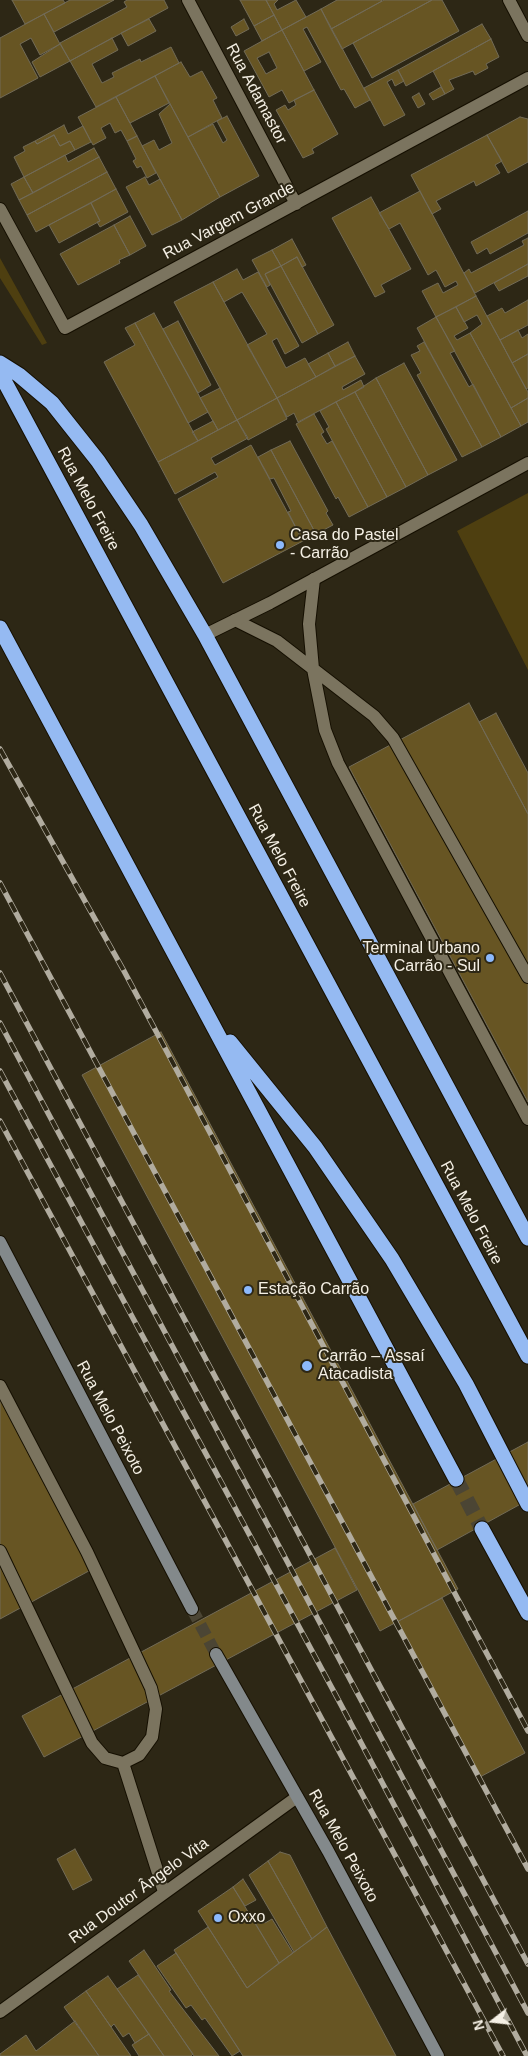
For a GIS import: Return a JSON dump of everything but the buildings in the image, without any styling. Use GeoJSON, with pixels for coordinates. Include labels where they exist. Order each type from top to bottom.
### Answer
{"type":"FeatureCollection","features":[{"type":"Feature","properties":{"kind":"highway"},"geometry":{"type":"LineString","coordinates":[[0,364],[19,375],[52,403],[98,461],[141,525],[205,635],[528,1238]]}},
{"type":"Feature","properties":{"kind":"highway","name":"Rua Melo Freire"},"geometry":{"type":"LineString","coordinates":[[0,373],[528,1356]]}},
{"type":"Feature","properties":{"kind":"highway"},"geometry":{"type":"LineString","coordinates":[[0,628],[456,1479]]}},
{"type":"Feature","properties":{"kind":"highway"},"geometry":{"type":"LineString","coordinates":[[208,1016],[315,1146],[392,1259],[466,1384],[528,1504]]}},
{"type":"Feature","properties":{"kind":"highway"},"geometry":{"type":"LineString","coordinates":[[482,1529],[528,1613]]}},
{"type":"Feature","properties":{"kind":"main road","name":"Rua Melo Peixoto"},"geometry":{"type":"LineString","coordinates":[[0,1242],[192,1609]]}},
{"type":"Feature","properties":{"kind":"main road","name":"Rua Melo Peixoto"},"geometry":{"type":"LineString","coordinates":[[216,1654],[297,1796],[438,2056]]}},
{"type":"Feature","properties":{"kind":"street","name":"Rua Adamastor"},"geometry":{"type":"LineString","coordinates":[[188,0],[296,204]]}},
{"type":"Feature","properties":{"kind":"street"},"geometry":{"type":"LineString","coordinates":[[509,0],[528,36]]}},
{"type":"Feature","properties":{"kind":"street","name":"Rua Vargem Grande"},"geometry":{"type":"LineString","coordinates":[[0,209],[65,328],[528,78]]}},
{"type":"Feature","properties":{"kind":"street"},"geometry":{"type":"LineString","coordinates":[[205,635],[270,604],[314,578],[528,463]]}},
{"type":"Feature","properties":{"kind":"street"},"geometry":{"type":"LineString","coordinates":[[314,578],[309,624],[314,669],[325,730],[338,763],[528,1119]]}},
{"type":"Feature","properties":{"kind":"street"},"geometry":{"type":"LineString","coordinates":[[235,620],[277,642],[314,669],[374,716],[393,738],[528,976]]}},
{"type":"Feature","properties":{"kind":"street"},"geometry":{"type":"LineString","coordinates":[[0,1386],[87,1552],[151,1688],[156,1709],[152,1737],[139,1755],[123,1763],[105,1758],[92,1743],[0,1551]]}},
{"type":"Feature","properties":{"kind":"street"},"geometry":{"type":"LineString","coordinates":[[123,1763],[164,1892]]}},
{"type":"Feature","properties":{"kind":"street","name":"Rua Doutor Ângelo Vita"},"geometry":{"type":"LineString","coordinates":[[0,2012],[297,1796]]}},
{"type":"Feature","properties":{"kind":"shaded area"},"geometry":{"type":"Polygon","coordinates":[[[0,258],[47,343],[42,345],[0,278],[0,258]]]}},
{"type":"Feature","properties":{"kind":"shaded area"},"geometry":{"type":"Polygon","coordinates":[[[528,493],[528,670],[457,531],[528,493]]]}},
{"type":"Feature","properties":{"kind":"tunnel"},"geometry":{"type":"LineString","coordinates":[[456,1479],[482,1529]]}},
{"type":"Feature","properties":{"kind":"tunnel"},"geometry":{"type":"LineString","coordinates":[[192,1609],[216,1654]]}},
{"type":"Feature","properties":{"kind":"railway"},"geometry":{"type":"LineString","coordinates":[[0,749],[124,971],[528,1731]]}},
{"type":"Feature","properties":{"kind":"railway"},"geometry":{"type":"LineString","coordinates":[[0,883],[528,1869]]}},
{"type":"Feature","properties":{"kind":"railway"},"geometry":{"type":"LineString","coordinates":[[0,973],[528,1964]]}},
{"type":"Feature","properties":{"kind":"railway"},"geometry":{"type":"LineString","coordinates":[[0,1023],[528,2013]]}},
{"type":"Feature","properties":{"kind":"railway"},"geometry":{"type":"LineString","coordinates":[[0,1071],[340,1703],[527,2056]]}},
{"type":"Feature","properties":{"kind":"railway"},"geometry":{"type":"LineString","coordinates":[[0,1121],[503,2056]]}},
{"type":"Feature","properties":{"kind":"place","name":"Casa do Pastel - Carrão"},"geometry":{"type":"Point","coordinates":[280,545]}},
{"type":"Feature","properties":{"kind":"place","name":"Terminal Urbano Carrão - Sul"},"geometry":{"type":"Point","coordinates":[490,958]}},
{"type":"Feature","properties":{"kind":"place","name":"Estação Carrão"},"geometry":{"type":"Point","coordinates":[248,1290]}},
{"type":"Feature","properties":{"kind":"place","name":"Carrão – Assaí Atacadista"},"geometry":{"type":"Point","coordinates":[307,1366]}},
{"type":"Feature","properties":{"kind":"place","name":"Oxxo"},"geometry":{"type":"Point","coordinates":[218,1918]}}]}
